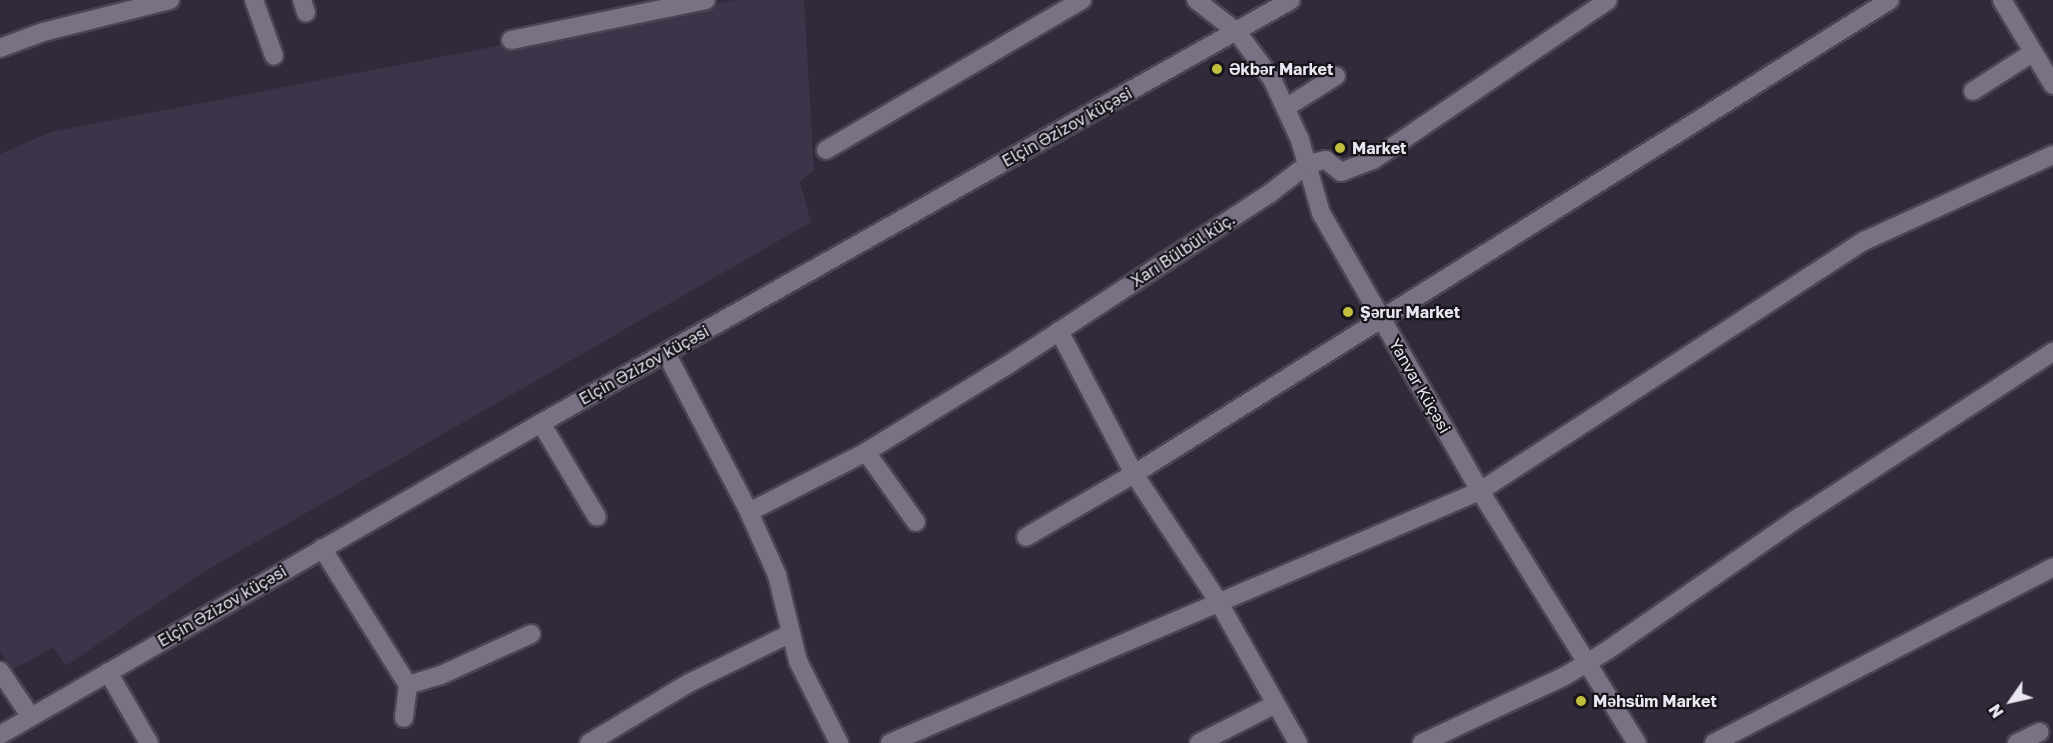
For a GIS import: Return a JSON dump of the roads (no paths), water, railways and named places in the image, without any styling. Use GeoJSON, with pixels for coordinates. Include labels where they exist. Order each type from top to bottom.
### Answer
{"type":"FeatureCollection","features":[{"type":"Feature","properties":{"kind":"street"},"geometry":{"type":"LineString","coordinates":[[0,48],[43,32],[170,0]]}},
{"type":"Feature","properties":{"kind":"street"},"geometry":{"type":"LineString","coordinates":[[254,0],[274,56]]}},
{"type":"Feature","properties":{"kind":"street"},"geometry":{"type":"LineString","coordinates":[[511,40],[706,0]]}},
{"type":"Feature","properties":{"kind":"street"},"geometry":{"type":"LineString","coordinates":[[826,150],[1082,0]]}},
{"type":"Feature","properties":{"kind":"street","name":"Yanvar Küçəsi"},"geometry":{"type":"LineString","coordinates":[[1196,0],[1237,32],[1258,57],[1287,107],[1308,164],[1321,213],[1480,491],[1637,743]]}},
{"type":"Feature","properties":{"kind":"street","name":"Elçin Əzizov küçəsi"},"geometry":{"type":"LineString","coordinates":[[0,735],[541,423],[1291,0]]}},
{"type":"Feature","properties":{"kind":"street"},"geometry":{"type":"LineString","coordinates":[[1308,164],[1326,160],[1341,172],[1373,160],[1608,0]]}},
{"type":"Feature","properties":{"kind":"street"},"geometry":{"type":"LineString","coordinates":[[1026,537],[1134,474],[1890,0]]}},
{"type":"Feature","properties":{"kind":"street"},"geometry":{"type":"LineString","coordinates":[[2002,0],[2053,85]]}},
{"type":"Feature","properties":{"kind":"street"},"geometry":{"type":"LineString","coordinates":[[1973,91],[2032,53]]}},
{"type":"Feature","properties":{"kind":"street"},"geometry":{"type":"LineString","coordinates":[[1287,107],[1336,76]]}},
{"type":"Feature","properties":{"kind":"street"},"geometry":{"type":"LineString","coordinates":[[890,743],[1480,491],[1864,241],[2053,155]]}},
{"type":"Feature","properties":{"kind":"street","name":"Xarı Bülbül küç."},"geometry":{"type":"LineString","coordinates":[[749,512],[866,452],[1059,331],[1269,194],[1308,164]]}},
{"type":"Feature","properties":{"kind":"street"},"geometry":{"type":"LineString","coordinates":[[1059,331],[1134,474],[1218,601],[1298,743]]}},
{"type":"Feature","properties":{"kind":"street"},"geometry":{"type":"LineString","coordinates":[[1422,743],[1587,662],[2053,352]]}},
{"type":"Feature","properties":{"kind":"street"},"geometry":{"type":"LineString","coordinates":[[666,353],[749,512],[777,575],[789,634],[798,661],[839,743]]}},
{"type":"Feature","properties":{"kind":"street"},"geometry":{"type":"LineString","coordinates":[[541,423],[597,517]]}},
{"type":"Feature","properties":{"kind":"street"},"geometry":{"type":"LineString","coordinates":[[866,452],[916,522]]}},
{"type":"Feature","properties":{"kind":"street"},"geometry":{"type":"LineString","coordinates":[[322,548],[408,685],[404,718]]}},
{"type":"Feature","properties":{"kind":"street"},"geometry":{"type":"LineString","coordinates":[[1714,743],[2053,567]]}},
{"type":"Feature","properties":{"kind":"street"},"geometry":{"type":"LineString","coordinates":[[408,685],[441,675],[531,634]]}},
{"type":"Feature","properties":{"kind":"street"},"geometry":{"type":"LineString","coordinates":[[589,743],[689,682],[789,634]]}},
{"type":"Feature","properties":{"kind":"street"},"geometry":{"type":"LineString","coordinates":[[0,671],[31,717]]}},
{"type":"Feature","properties":{"kind":"street"},"geometry":{"type":"LineString","coordinates":[[108,672],[149,743]]}},
{"type":"Feature","properties":{"kind":"street"},"geometry":{"type":"LineString","coordinates":[[1199,743],[1276,704]]}},
{"type":"Feature","properties":{"kind":"street"},"geometry":{"type":"LineString","coordinates":[[2018,743],[2040,732]]}},
{"type":"Feature","properties":{"kind":"place","name":"Əkbər Market"},"geometry":{"type":"Point","coordinates":[1217,69]}},
{"type":"Feature","properties":{"kind":"place","name":"Market"},"geometry":{"type":"Point","coordinates":[1340,148]}},
{"type":"Feature","properties":{"kind":"place","name":"Şərur Market"},"geometry":{"type":"Point","coordinates":[1348,312]}},
{"type":"Feature","properties":{"kind":"place","name":"Məhsüm Market"},"geometry":{"type":"Point","coordinates":[1581,701]}}]}
